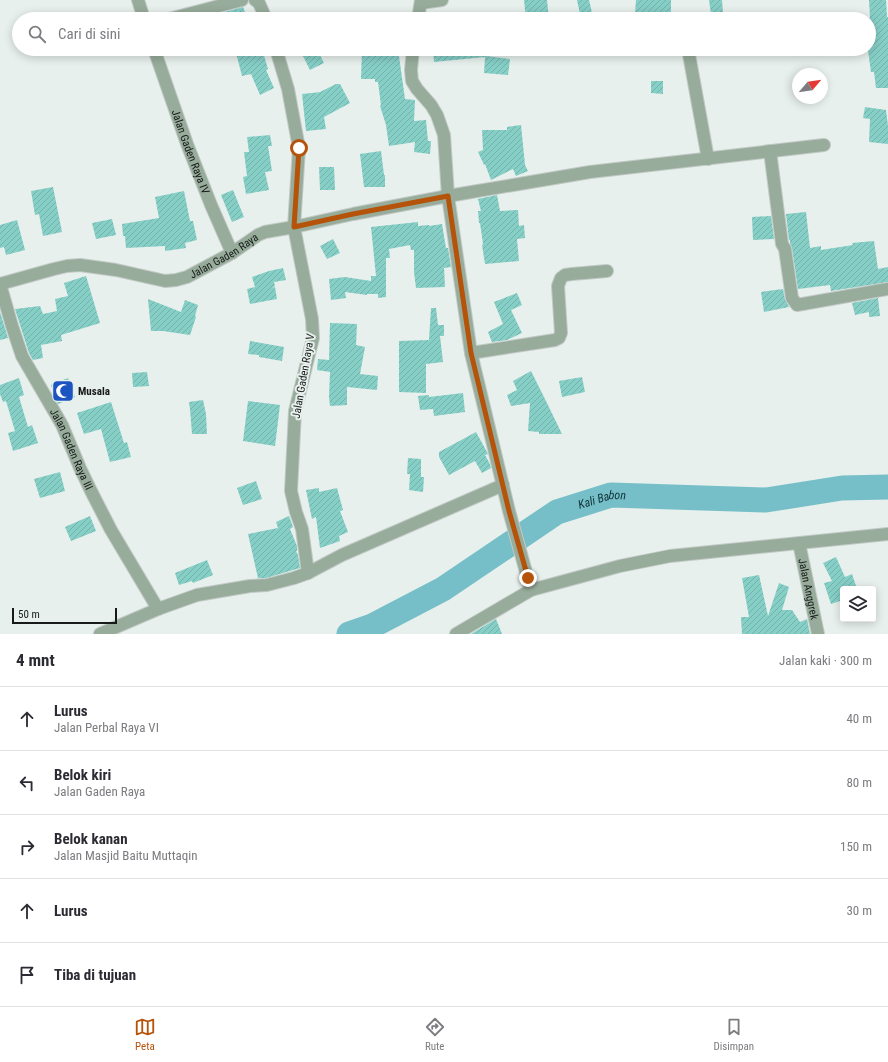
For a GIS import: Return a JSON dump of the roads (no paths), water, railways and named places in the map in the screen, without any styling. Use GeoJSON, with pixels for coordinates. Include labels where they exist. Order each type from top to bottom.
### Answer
{"type":"FeatureCollection","features":[{"type":"Feature","properties":{"kind":"street"},"geometry":{"type":"LineString","coordinates":[[138,0],[142,12]]}},
{"type":"Feature","properties":{"kind":"street"},"geometry":{"type":"LineString","coordinates":[[196,12],[242,0]]}},
{"type":"Feature","properties":{"kind":"street"},"geometry":{"type":"LineString","coordinates":[[255,0],[259,3],[263,12]]}},
{"type":"Feature","properties":{"kind":"street"},"geometry":{"type":"LineString","coordinates":[[419,12],[421,2],[442,0]]}},
{"type":"Feature","properties":{"kind":"street","name":"Jalan Gaden Raya IV"},"geometry":{"type":"LineString","coordinates":[[156,56],[187,144],[232,253]]}},
{"type":"Feature","properties":{"kind":"street","name":"Jalan Gaden Raya V"},"geometry":{"type":"LineString","coordinates":[[278,56],[288,89],[299,148],[294,227],[312,319],[312,338],[295,411],[291,491],[302,529],[308,573]]}},
{"type":"Feature","properties":{"kind":"street"},"geometry":{"type":"LineString","coordinates":[[412,56],[412,81],[437,115],[444,135],[448,196],[471,353],[509,511],[530,584]]}},
{"type":"Feature","properties":{"kind":"street"},"geometry":{"type":"LineString","coordinates":[[689,56],[708,158]]}},
{"type":"Feature","properties":{"kind":"street","name":"Jalan Gaden Raya"},"geometry":{"type":"LineString","coordinates":[[0,284],[54,269],[80,265],[116,270],[165,281],[176,280],[232,253],[258,235],[265,232],[448,196],[590,172],[824,145]]}},
{"type":"Feature","properties":{"kind":"street"},"geometry":{"type":"LineString","coordinates":[[770,151],[782,244],[785,249],[792,298],[797,305],[888,289]]}},
{"type":"Feature","properties":{"kind":"street"},"geometry":{"type":"LineString","coordinates":[[471,353],[555,340],[559,338],[561,333],[558,286],[561,278],[572,274],[607,271]]}},
{"type":"Feature","properties":{"kind":"street","name":"Jalan Gaden Raya III"},"geometry":{"type":"LineString","coordinates":[[0,284],[22,356],[62,425],[88,485],[111,530],[158,609]]}},
{"type":"Feature","properties":{"kind":"street"},"geometry":{"type":"LineString","coordinates":[[100,634],[158,609],[197,595],[250,586],[279,583],[308,573],[342,555],[503,485]]}},
{"type":"Feature","properties":{"kind":"street"},"geometry":{"type":"LineString","coordinates":[[456,634],[467,631],[530,584],[670,556],[888,534]]}},
{"type":"Feature","properties":{"kind":"street","name":"Jalan Anggrek"},"geometry":{"type":"LineString","coordinates":[[799,543],[818,634]]}},
{"type":"Feature","properties":{"kind":"waterway","name":"Kali Babon"},"geometry":{"type":"LineString","coordinates":[[349,634],[372,626],[443,589],[557,512],[611,495],[766,500],[842,488],[888,487]]}},
{"type":"Feature","properties":{"kind":"place","name":"Musala"},"geometry":{"type":"Point","coordinates":[63,391]}}]}
